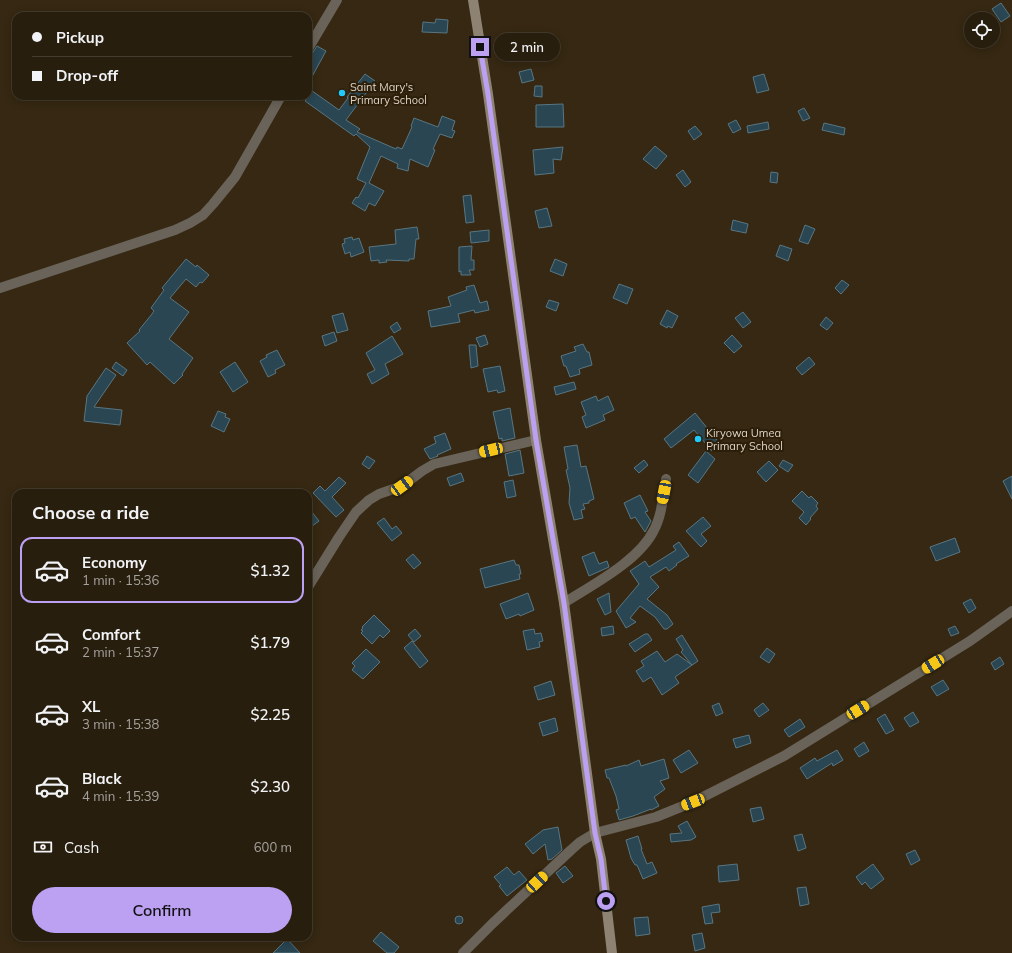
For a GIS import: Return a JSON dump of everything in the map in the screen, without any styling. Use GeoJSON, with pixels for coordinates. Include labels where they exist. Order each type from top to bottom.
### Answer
{"type":"FeatureCollection","features":[{"type":"Feature","properties":{"kind":"main road"},"geometry":{"type":"LineString","coordinates":[[473,0],[488,94],[536,440],[564,603],[595,833],[601,859],[612,953]]}},
{"type":"Feature","properties":{"kind":"street"},"geometry":{"type":"LineString","coordinates":[[312,42],[337,0]]}},
{"type":"Feature","properties":{"kind":"street"},"geometry":{"type":"LineString","coordinates":[[0,288],[175,230],[203,215],[235,177],[279,100]]}},
{"type":"Feature","properties":{"kind":"street"},"geometry":{"type":"LineString","coordinates":[[312,581],[356,512],[368,500],[379,494],[402,486],[422,470],[434,464],[536,440]]}},
{"type":"Feature","properties":{"kind":"street"},"geometry":{"type":"LineString","coordinates":[[564,603],[623,564],[636,554],[647,542],[654,531],[659,518],[666,480]]}},
{"type":"Feature","properties":{"kind":"street"},"geometry":{"type":"LineString","coordinates":[[464,953],[492,924],[580,842],[595,833],[656,817],[693,802],[784,756],[970,641],[1012,611]]}},
{"type":"Feature","properties":{"kind":"building"},"geometry":{"type":"Polygon","coordinates":[[[1001,3],[1010,16],[1001,22],[1000,12],[994,12],[992,9],[1001,3]]]}},
{"type":"Feature","properties":{"kind":"building"},"geometry":{"type":"Polygon","coordinates":[[[436,19],[448,20],[447,33],[422,32],[423,22],[435,23],[436,19]]]}},
{"type":"Feature","properties":{"kind":"building"},"geometry":{"type":"Polygon","coordinates":[[[317,46],[326,51],[312,77],[312,54],[317,46]]]}},
{"type":"Feature","properties":{"kind":"building"},"geometry":{"type":"Polygon","coordinates":[[[531,69],[534,80],[522,83],[519,72],[531,69]]]}},
{"type":"Feature","properties":{"kind":"building"},"geometry":{"type":"Polygon","coordinates":[[[365,74],[375,81],[346,120],[360,129],[357,132],[396,149],[397,147],[402,149],[412,127],[414,118],[438,127],[442,116],[455,121],[452,130],[455,131],[452,138],[440,134],[433,149],[435,150],[428,167],[410,159],[408,171],[397,168],[398,164],[381,156],[369,183],[384,191],[375,206],[369,203],[365,211],[352,203],[356,197],[358,198],[366,183],[357,179],[370,147],[356,134],[354,136],[305,101],[312,100],[312,91],[339,110],[348,98],[347,97],[365,74]]]}},
{"type":"Feature","properties":{"kind":"building"},"geometry":{"type":"Polygon","coordinates":[[[764,74],[769,90],[757,93],[753,77],[764,74]]]}},
{"type":"Feature","properties":{"kind":"building"},"geometry":{"type":"Polygon","coordinates":[[[535,86],[542,86],[542,97],[534,96],[535,86]]]}},
{"type":"Feature","properties":{"kind":"building"},"geometry":{"type":"Polygon","coordinates":[[[563,104],[564,127],[536,127],[536,105],[563,104]]]}},
{"type":"Feature","properties":{"kind":"building"},"geometry":{"type":"Polygon","coordinates":[[[804,108],[810,118],[803,121],[798,111],[804,108]]]}},
{"type":"Feature","properties":{"kind":"building"},"geometry":{"type":"Polygon","coordinates":[[[736,120],[741,129],[733,133],[728,124],[736,120]]]}},
{"type":"Feature","properties":{"kind":"building"},"geometry":{"type":"Polygon","coordinates":[[[768,122],[769,129],[748,133],[747,126],[768,122]]]}},
{"type":"Feature","properties":{"kind":"building"},"geometry":{"type":"Polygon","coordinates":[[[824,123],[845,128],[844,135],[822,130],[824,123]]]}},
{"type":"Feature","properties":{"kind":"building"},"geometry":{"type":"Polygon","coordinates":[[[695,126],[702,134],[694,140],[688,131],[695,126]]]}},
{"type":"Feature","properties":{"kind":"building"},"geometry":{"type":"Polygon","coordinates":[[[655,146],[667,156],[656,169],[643,159],[655,146]]]}},
{"type":"Feature","properties":{"kind":"building"},"geometry":{"type":"Polygon","coordinates":[[[563,147],[561,160],[553,159],[554,173],[535,175],[533,150],[563,147]]]}},
{"type":"Feature","properties":{"kind":"building"},"geometry":{"type":"Polygon","coordinates":[[[683,170],[691,182],[685,187],[676,175],[683,170]]]}},
{"type":"Feature","properties":{"kind":"building"},"geometry":{"type":"Polygon","coordinates":[[[771,172],[778,173],[777,183],[770,182],[771,172]]]}},
{"type":"Feature","properties":{"kind":"building"},"geometry":{"type":"Polygon","coordinates":[[[471,195],[474,222],[466,223],[463,196],[471,195]]]}},
{"type":"Feature","properties":{"kind":"building"},"geometry":{"type":"Polygon","coordinates":[[[547,208],[552,226],[539,228],[535,211],[547,208]]]}},
{"type":"Feature","properties":{"kind":"building"},"geometry":{"type":"Polygon","coordinates":[[[733,220],[748,224],[746,233],[731,230],[733,220]]]}},
{"type":"Feature","properties":{"kind":"building"},"geometry":{"type":"Polygon","coordinates":[[[805,225],[815,229],[808,244],[799,241],[805,225]]]}},
{"type":"Feature","properties":{"kind":"building"},"geometry":{"type":"Polygon","coordinates":[[[417,227],[419,239],[416,239],[414,259],[409,259],[409,261],[386,260],[387,262],[379,263],[379,260],[371,261],[369,247],[396,244],[395,230],[417,227]]]}},
{"type":"Feature","properties":{"kind":"building"},"geometry":{"type":"Polygon","coordinates":[[[489,230],[489,241],[471,243],[470,232],[489,230]]]}},
{"type":"Feature","properties":{"kind":"building"},"geometry":{"type":"Polygon","coordinates":[[[352,237],[353,240],[359,238],[364,252],[351,257],[350,252],[345,254],[342,244],[345,243],[344,239],[352,237]]]}},
{"type":"Feature","properties":{"kind":"building"},"geometry":{"type":"Polygon","coordinates":[[[780,245],[792,249],[788,261],[776,256],[780,245]]]}},
{"type":"Feature","properties":{"kind":"building"},"geometry":{"type":"Polygon","coordinates":[[[472,246],[471,260],[474,260],[474,270],[469,270],[471,275],[461,275],[461,271],[459,272],[459,247],[472,246]]]}},
{"type":"Feature","properties":{"kind":"building"},"geometry":{"type":"Polygon","coordinates":[[[186,259],[196,267],[197,265],[209,275],[196,287],[186,279],[170,298],[189,312],[169,339],[193,358],[182,374],[183,375],[174,384],[150,362],[147,365],[127,343],[140,331],[139,330],[152,314],[154,311],[151,308],[164,290],[162,288],[186,259]]]}},
{"type":"Feature","properties":{"kind":"building"},"geometry":{"type":"Polygon","coordinates":[[[555,259],[567,264],[563,276],[550,271],[555,259]]]}},
{"type":"Feature","properties":{"kind":"building"},"geometry":{"type":"Polygon","coordinates":[[[842,280],[849,285],[841,294],[835,288],[842,280]]]}},
{"type":"Feature","properties":{"kind":"building"},"geometry":{"type":"Polygon","coordinates":[[[619,284],[633,289],[627,304],[613,298],[619,284]]]}},
{"type":"Feature","properties":{"kind":"building"},"geometry":{"type":"Polygon","coordinates":[[[474,285],[480,303],[487,301],[489,310],[475,313],[474,310],[458,314],[460,322],[431,327],[428,311],[451,306],[448,297],[467,290],[466,287],[474,285]]]}},
{"type":"Feature","properties":{"kind":"building"},"geometry":{"type":"Polygon","coordinates":[[[549,300],[559,303],[556,311],[546,307],[549,300]]]}},
{"type":"Feature","properties":{"kind":"building"},"geometry":{"type":"Polygon","coordinates":[[[667,310],[678,316],[672,328],[668,326],[667,328],[660,324],[667,310]]]}},
{"type":"Feature","properties":{"kind":"building"},"geometry":{"type":"Polygon","coordinates":[[[743,312],[751,322],[743,328],[735,318],[743,312]]]}},
{"type":"Feature","properties":{"kind":"building"},"geometry":{"type":"Polygon","coordinates":[[[343,313],[348,330],[337,333],[332,316],[343,313]]]}},
{"type":"Feature","properties":{"kind":"building"},"geometry":{"type":"Polygon","coordinates":[[[826,317],[833,323],[827,330],[820,325],[826,317]]]}},
{"type":"Feature","properties":{"kind":"building"},"geometry":{"type":"Polygon","coordinates":[[[397,322],[401,329],[394,333],[390,327],[397,322]]]}},
{"type":"Feature","properties":{"kind":"building"},"geometry":{"type":"Polygon","coordinates":[[[334,332],[337,341],[325,346],[322,336],[334,332]]]}},
{"type":"Feature","properties":{"kind":"building"},"geometry":{"type":"Polygon","coordinates":[[[485,335],[488,344],[480,347],[476,338],[485,335]]]}},
{"type":"Feature","properties":{"kind":"building"},"geometry":{"type":"Polygon","coordinates":[[[732,335],[742,346],[734,353],[724,343],[732,335]]]}},
{"type":"Feature","properties":{"kind":"building"},"geometry":{"type":"Polygon","coordinates":[[[392,336],[403,354],[385,364],[389,374],[372,384],[367,374],[375,370],[366,353],[392,336]]]}},
{"type":"Feature","properties":{"kind":"building"},"geometry":{"type":"Polygon","coordinates":[[[583,344],[587,352],[589,352],[592,365],[579,369],[580,374],[570,377],[561,356],[576,351],[574,347],[583,344]]]}},
{"type":"Feature","properties":{"kind":"building"},"geometry":{"type":"Polygon","coordinates":[[[469,345],[476,345],[478,366],[471,368],[469,345]]]}},
{"type":"Feature","properties":{"kind":"building"},"geometry":{"type":"Polygon","coordinates":[[[277,350],[285,365],[275,370],[276,373],[268,377],[260,361],[267,357],[266,355],[277,350]]]}},
{"type":"Feature","properties":{"kind":"building"},"geometry":{"type":"Polygon","coordinates":[[[809,357],[815,364],[802,375],[796,368],[809,357]]]}},
{"type":"Feature","properties":{"kind":"building"},"geometry":{"type":"Polygon","coordinates":[[[116,362],[127,370],[123,376],[112,368],[116,362]]]}},
{"type":"Feature","properties":{"kind":"building"},"geometry":{"type":"Polygon","coordinates":[[[235,362],[248,382],[233,392],[220,372],[235,362]]]}},
{"type":"Feature","properties":{"kind":"building"},"geometry":{"type":"Polygon","coordinates":[[[500,366],[505,391],[498,393],[497,390],[488,392],[483,369],[500,366]]]}},
{"type":"Feature","properties":{"kind":"building"},"geometry":{"type":"Polygon","coordinates":[[[106,368],[116,375],[94,407],[122,410],[120,425],[84,421],[87,396],[106,368]]]}},
{"type":"Feature","properties":{"kind":"building"},"geometry":{"type":"Polygon","coordinates":[[[574,382],[576,389],[556,395],[554,387],[574,382]]]}},
{"type":"Feature","properties":{"kind":"building"},"geometry":{"type":"Polygon","coordinates":[[[596,396],[598,401],[608,396],[614,410],[603,415],[605,420],[586,428],[582,417],[586,415],[581,402],[596,396]]]}},
{"type":"Feature","properties":{"kind":"building"},"geometry":{"type":"Polygon","coordinates":[[[510,408],[515,438],[502,441],[502,438],[499,439],[493,412],[510,408]]]}},
{"type":"Feature","properties":{"kind":"building"},"geometry":{"type":"Polygon","coordinates":[[[218,411],[226,414],[225,417],[230,419],[224,432],[211,426],[218,411]]]}},
{"type":"Feature","properties":{"kind":"building"},"geometry":{"type":"Polygon","coordinates":[[[695,413],[720,444],[712,451],[694,430],[671,448],[664,439],[695,413]]]}},
{"type":"Feature","properties":{"kind":"building"},"geometry":{"type":"Polygon","coordinates":[[[445,433],[451,449],[430,459],[424,449],[436,443],[434,437],[445,433]]]}},
{"type":"Feature","properties":{"kind":"building"},"geometry":{"type":"Polygon","coordinates":[[[577,445],[581,467],[586,466],[594,499],[589,501],[589,503],[583,504],[585,509],[581,510],[583,518],[574,520],[569,503],[570,488],[566,470],[568,469],[564,447],[577,445]]]}},
{"type":"Feature","properties":{"kind":"building"},"geometry":{"type":"Polygon","coordinates":[[[520,450],[524,473],[509,476],[505,454],[520,450]]]}},
{"type":"Feature","properties":{"kind":"building"},"geometry":{"type":"Polygon","coordinates":[[[706,451],[715,459],[698,483],[688,475],[706,451]]]}},
{"type":"Feature","properties":{"kind":"building"},"geometry":{"type":"Polygon","coordinates":[[[367,456],[375,461],[369,469],[362,464],[367,456]]]}},
{"type":"Feature","properties":{"kind":"building"},"geometry":{"type":"Polygon","coordinates":[[[644,460],[648,465],[639,473],[634,468],[644,460]]]}},
{"type":"Feature","properties":{"kind":"building"},"geometry":{"type":"Polygon","coordinates":[[[783,460],[793,465],[788,472],[779,466],[783,460]]]}},
{"type":"Feature","properties":{"kind":"building"},"geometry":{"type":"Polygon","coordinates":[[[769,461],[778,470],[766,482],[757,472],[769,461]]]}},
{"type":"Feature","properties":{"kind":"building"},"geometry":{"type":"Polygon","coordinates":[[[461,473],[464,481],[450,486],[447,478],[461,473]]]}},
{"type":"Feature","properties":{"kind":"building"},"geometry":{"type":"Polygon","coordinates":[[[1012,476],[1012,499],[1003,481],[1012,476]]]}},
{"type":"Feature","properties":{"kind":"building"},"geometry":{"type":"Polygon","coordinates":[[[339,477],[346,483],[332,497],[344,510],[336,517],[313,493],[320,486],[325,491],[339,477]]]}},
{"type":"Feature","properties":{"kind":"building"},"geometry":{"type":"Polygon","coordinates":[[[513,480],[516,496],[507,498],[504,482],[513,480]]]}},
{"type":"Feature","properties":{"kind":"building"},"geometry":{"type":"Polygon","coordinates":[[[802,491],[809,498],[811,496],[818,503],[816,506],[818,509],[806,525],[799,518],[804,512],[792,501],[802,491]]]}},
{"type":"Feature","properties":{"kind":"building"},"geometry":{"type":"Polygon","coordinates":[[[640,495],[648,511],[645,512],[651,521],[645,532],[635,517],[631,519],[624,503],[640,495]]]}},
{"type":"Feature","properties":{"kind":"building"},"geometry":{"type":"Polygon","coordinates":[[[312,512],[319,521],[312,526],[312,512]]]}},
{"type":"Feature","properties":{"kind":"building"},"geometry":{"type":"Polygon","coordinates":[[[703,517],[711,526],[701,534],[707,541],[701,547],[686,531],[703,517]]]}},
{"type":"Feature","properties":{"kind":"building"},"geometry":{"type":"Polygon","coordinates":[[[384,518],[392,529],[396,526],[402,533],[392,541],[377,523],[384,518]]]}},
{"type":"Feature","properties":{"kind":"building"},"geometry":{"type":"Polygon","coordinates":[[[955,538],[960,552],[936,561],[930,547],[955,538]]]}},
{"type":"Feature","properties":{"kind":"building"},"geometry":{"type":"Polygon","coordinates":[[[679,542],[689,556],[676,564],[677,565],[669,571],[666,567],[650,577],[659,587],[647,599],[667,615],[673,624],[667,629],[664,629],[655,617],[640,606],[630,618],[636,622],[626,628],[616,611],[639,584],[630,571],[645,561],[649,567],[676,550],[673,546],[679,542]]]}},
{"type":"Feature","properties":{"kind":"building"},"geometry":{"type":"Polygon","coordinates":[[[594,552],[599,564],[607,561],[609,567],[589,576],[582,557],[594,552]]]}},
{"type":"Feature","properties":{"kind":"building"},"geometry":{"type":"Polygon","coordinates":[[[413,554],[421,563],[414,569],[406,560],[413,554]]]}},
{"type":"Feature","properties":{"kind":"building"},"geometry":{"type":"Polygon","coordinates":[[[514,560],[516,565],[519,565],[521,574],[519,574],[520,579],[485,588],[480,569],[514,560]]]}},
{"type":"Feature","properties":{"kind":"building"},"geometry":{"type":"Polygon","coordinates":[[[528,593],[534,610],[520,616],[519,614],[506,619],[500,604],[528,593]]]}},
{"type":"Feature","properties":{"kind":"building"},"geometry":{"type":"Polygon","coordinates":[[[609,593],[611,612],[605,615],[597,599],[609,593]]]}},
{"type":"Feature","properties":{"kind":"building"},"geometry":{"type":"Polygon","coordinates":[[[971,599],[976,608],[969,613],[963,603],[971,599]]]}},
{"type":"Feature","properties":{"kind":"building"},"geometry":{"type":"Polygon","coordinates":[[[374,615],[390,631],[383,638],[380,635],[372,644],[361,633],[363,631],[361,630],[363,628],[362,627],[374,615]]]}},
{"type":"Feature","properties":{"kind":"building"},"geometry":{"type":"Polygon","coordinates":[[[613,626],[614,634],[602,636],[601,628],[613,626]]]}},
{"type":"Feature","properties":{"kind":"building"},"geometry":{"type":"Polygon","coordinates":[[[955,626],[959,633],[951,636],[948,629],[955,626]]]}},
{"type":"Feature","properties":{"kind":"building"},"geometry":{"type":"Polygon","coordinates":[[[415,629],[421,636],[414,642],[408,635],[415,629]]]}},
{"type":"Feature","properties":{"kind":"building"},"geometry":{"type":"Polygon","coordinates":[[[534,629],[535,634],[541,633],[543,641],[539,642],[540,647],[527,650],[523,631],[534,629]]]}},
{"type":"Feature","properties":{"kind":"building"},"geometry":{"type":"Polygon","coordinates":[[[645,634],[648,634],[652,640],[635,652],[629,644],[645,634]]]}},
{"type":"Feature","properties":{"kind":"building"},"geometry":{"type":"Polygon","coordinates":[[[682,635],[698,661],[675,677],[679,683],[662,695],[651,677],[643,682],[636,671],[644,666],[641,661],[657,651],[665,662],[677,654],[692,665],[681,652],[683,650],[676,639],[682,635]]]}},
{"type":"Feature","properties":{"kind":"building"},"geometry":{"type":"Polygon","coordinates":[[[412,641],[428,661],[420,668],[404,648],[412,641]]]}},
{"type":"Feature","properties":{"kind":"building"},"geometry":{"type":"Polygon","coordinates":[[[767,648],[775,654],[769,663],[760,657],[767,648]]]}},
{"type":"Feature","properties":{"kind":"building"},"geometry":{"type":"Polygon","coordinates":[[[366,649],[380,662],[363,679],[352,670],[355,666],[352,663],[366,649]]]}},
{"type":"Feature","properties":{"kind":"building"},"geometry":{"type":"Polygon","coordinates":[[[1000,657],[1004,664],[995,670],[991,663],[1000,657]]]}},
{"type":"Feature","properties":{"kind":"building"},"geometry":{"type":"Polygon","coordinates":[[[943,680],[949,689],[937,696],[931,687],[943,680]]]}},
{"type":"Feature","properties":{"kind":"building"},"geometry":{"type":"Polygon","coordinates":[[[551,681],[555,695],[538,700],[534,687],[551,681]]]}},
{"type":"Feature","properties":{"kind":"building"},"geometry":{"type":"Polygon","coordinates":[[[719,703],[723,713],[716,716],[712,706],[719,703]]]}},
{"type":"Feature","properties":{"kind":"building"},"geometry":{"type":"Polygon","coordinates":[[[763,703],[769,710],[759,717],[754,710],[763,703]]]}},
{"type":"Feature","properties":{"kind":"building"},"geometry":{"type":"Polygon","coordinates":[[[913,712],[919,722],[910,727],[904,718],[913,712]]]}},
{"type":"Feature","properties":{"kind":"building"},"geometry":{"type":"Polygon","coordinates":[[[885,714],[894,730],[886,734],[877,719],[885,714]]]}},
{"type":"Feature","properties":{"kind":"building"},"geometry":{"type":"Polygon","coordinates":[[[555,718],[558,731],[543,736],[539,723],[555,718]]]}},
{"type":"Feature","properties":{"kind":"building"},"geometry":{"type":"Polygon","coordinates":[[[800,719],[805,727],[789,737],[784,730],[800,719]]]}},
{"type":"Feature","properties":{"kind":"building"},"geometry":{"type":"Polygon","coordinates":[[[749,735],[751,743],[736,748],[733,739],[749,735]]]}},
{"type":"Feature","properties":{"kind":"building"},"geometry":{"type":"Polygon","coordinates":[[[864,742],[869,751],[859,757],[854,749],[864,742]]]}},
{"type":"Feature","properties":{"kind":"building"},"geometry":{"type":"Polygon","coordinates":[[[689,750],[698,763],[681,773],[673,760],[689,750]]]}},
{"type":"Feature","properties":{"kind":"building"},"geometry":{"type":"Polygon","coordinates":[[[837,750],[843,760],[833,766],[832,763],[807,779],[800,768],[815,758],[817,761],[837,750]]]}},
{"type":"Feature","properties":{"kind":"building"},"geometry":{"type":"Polygon","coordinates":[[[664,759],[669,778],[660,781],[665,789],[654,797],[659,806],[619,820],[616,810],[619,809],[616,796],[609,778],[607,778],[605,770],[626,766],[639,760],[641,766],[664,759]]]}},
{"type":"Feature","properties":{"kind":"building"},"geometry":{"type":"Polygon","coordinates":[[[761,807],[764,819],[753,822],[750,809],[761,807]]]}},
{"type":"Feature","properties":{"kind":"building"},"geometry":{"type":"Polygon","coordinates":[[[687,821],[696,837],[691,840],[671,842],[670,834],[682,833],[678,826],[687,821]]]}},
{"type":"Feature","properties":{"kind":"building"},"geometry":{"type":"Polygon","coordinates":[[[558,827],[562,850],[552,859],[548,860],[545,844],[533,854],[525,844],[543,830],[558,827]]]}},
{"type":"Feature","properties":{"kind":"building"},"geometry":{"type":"Polygon","coordinates":[[[802,834],[806,848],[798,851],[794,836],[802,834]]]}},
{"type":"Feature","properties":{"kind":"building"},"geometry":{"type":"Polygon","coordinates":[[[638,836],[647,864],[652,862],[657,873],[643,879],[637,865],[635,865],[631,858],[626,840],[638,836]]]}},
{"type":"Feature","properties":{"kind":"building"},"geometry":{"type":"Polygon","coordinates":[[[915,850],[920,860],[911,865],[906,854],[915,850]]]}},
{"type":"Feature","properties":{"kind":"building"},"geometry":{"type":"Polygon","coordinates":[[[737,864],[739,880],[719,882],[718,866],[737,864]]]}},
{"type":"Feature","properties":{"kind":"building"},"geometry":{"type":"Polygon","coordinates":[[[873,864],[884,879],[871,889],[865,882],[862,885],[856,877],[873,864]]]}},
{"type":"Feature","properties":{"kind":"building"},"geometry":{"type":"Polygon","coordinates":[[[565,866],[573,876],[563,883],[556,873],[565,866]]]}},
{"type":"Feature","properties":{"kind":"building"},"geometry":{"type":"Polygon","coordinates":[[[507,867],[514,875],[519,871],[527,880],[507,896],[499,886],[501,885],[494,877],[507,867]]]}},
{"type":"Feature","properties":{"kind":"building"},"geometry":{"type":"Polygon","coordinates":[[[806,887],[809,904],[800,906],[797,888],[806,887]]]}},
{"type":"Feature","properties":{"kind":"building"},"geometry":{"type":"Polygon","coordinates":[[[719,904],[720,912],[711,913],[713,923],[705,924],[702,907],[719,904]]]}},
{"type":"Feature","properties":{"kind":"building"},"geometry":{"type":"Polygon","coordinates":[[[457,916],[461,916],[463,920],[461,924],[457,924],[455,922],[455,918],[457,916]]]}},
{"type":"Feature","properties":{"kind":"building"},"geometry":{"type":"Polygon","coordinates":[[[648,917],[650,934],[636,936],[634,918],[648,917]]]}},
{"type":"Feature","properties":{"kind":"building"},"geometry":{"type":"Polygon","coordinates":[[[381,932],[399,947],[394,953],[387,953],[373,941],[381,932]]]}},
{"type":"Feature","properties":{"kind":"building"},"geometry":{"type":"Polygon","coordinates":[[[702,933],[705,948],[695,951],[692,935],[702,933]]]}},
{"type":"Feature","properties":{"kind":"building"},"geometry":{"type":"Polygon","coordinates":[[[285,941],[289,941],[300,953],[273,953],[285,941]]]}},
{"type":"Feature","properties":{"kind":"place","name":"Saint Mary's Primary School"},"geometry":{"type":"Point","coordinates":[342,93]}},
{"type":"Feature","properties":{"kind":"place","name":"Kiryowa Umea Primary School"},"geometry":{"type":"Point","coordinates":[698,439]}},
{"type":"Feature","properties":{"kind":"route"},"geometry":{"type":"LineString","coordinates":[[480,47],[488,94],[536,440],[564,603],[595,833],[601,859],[606,901]]}}]}
